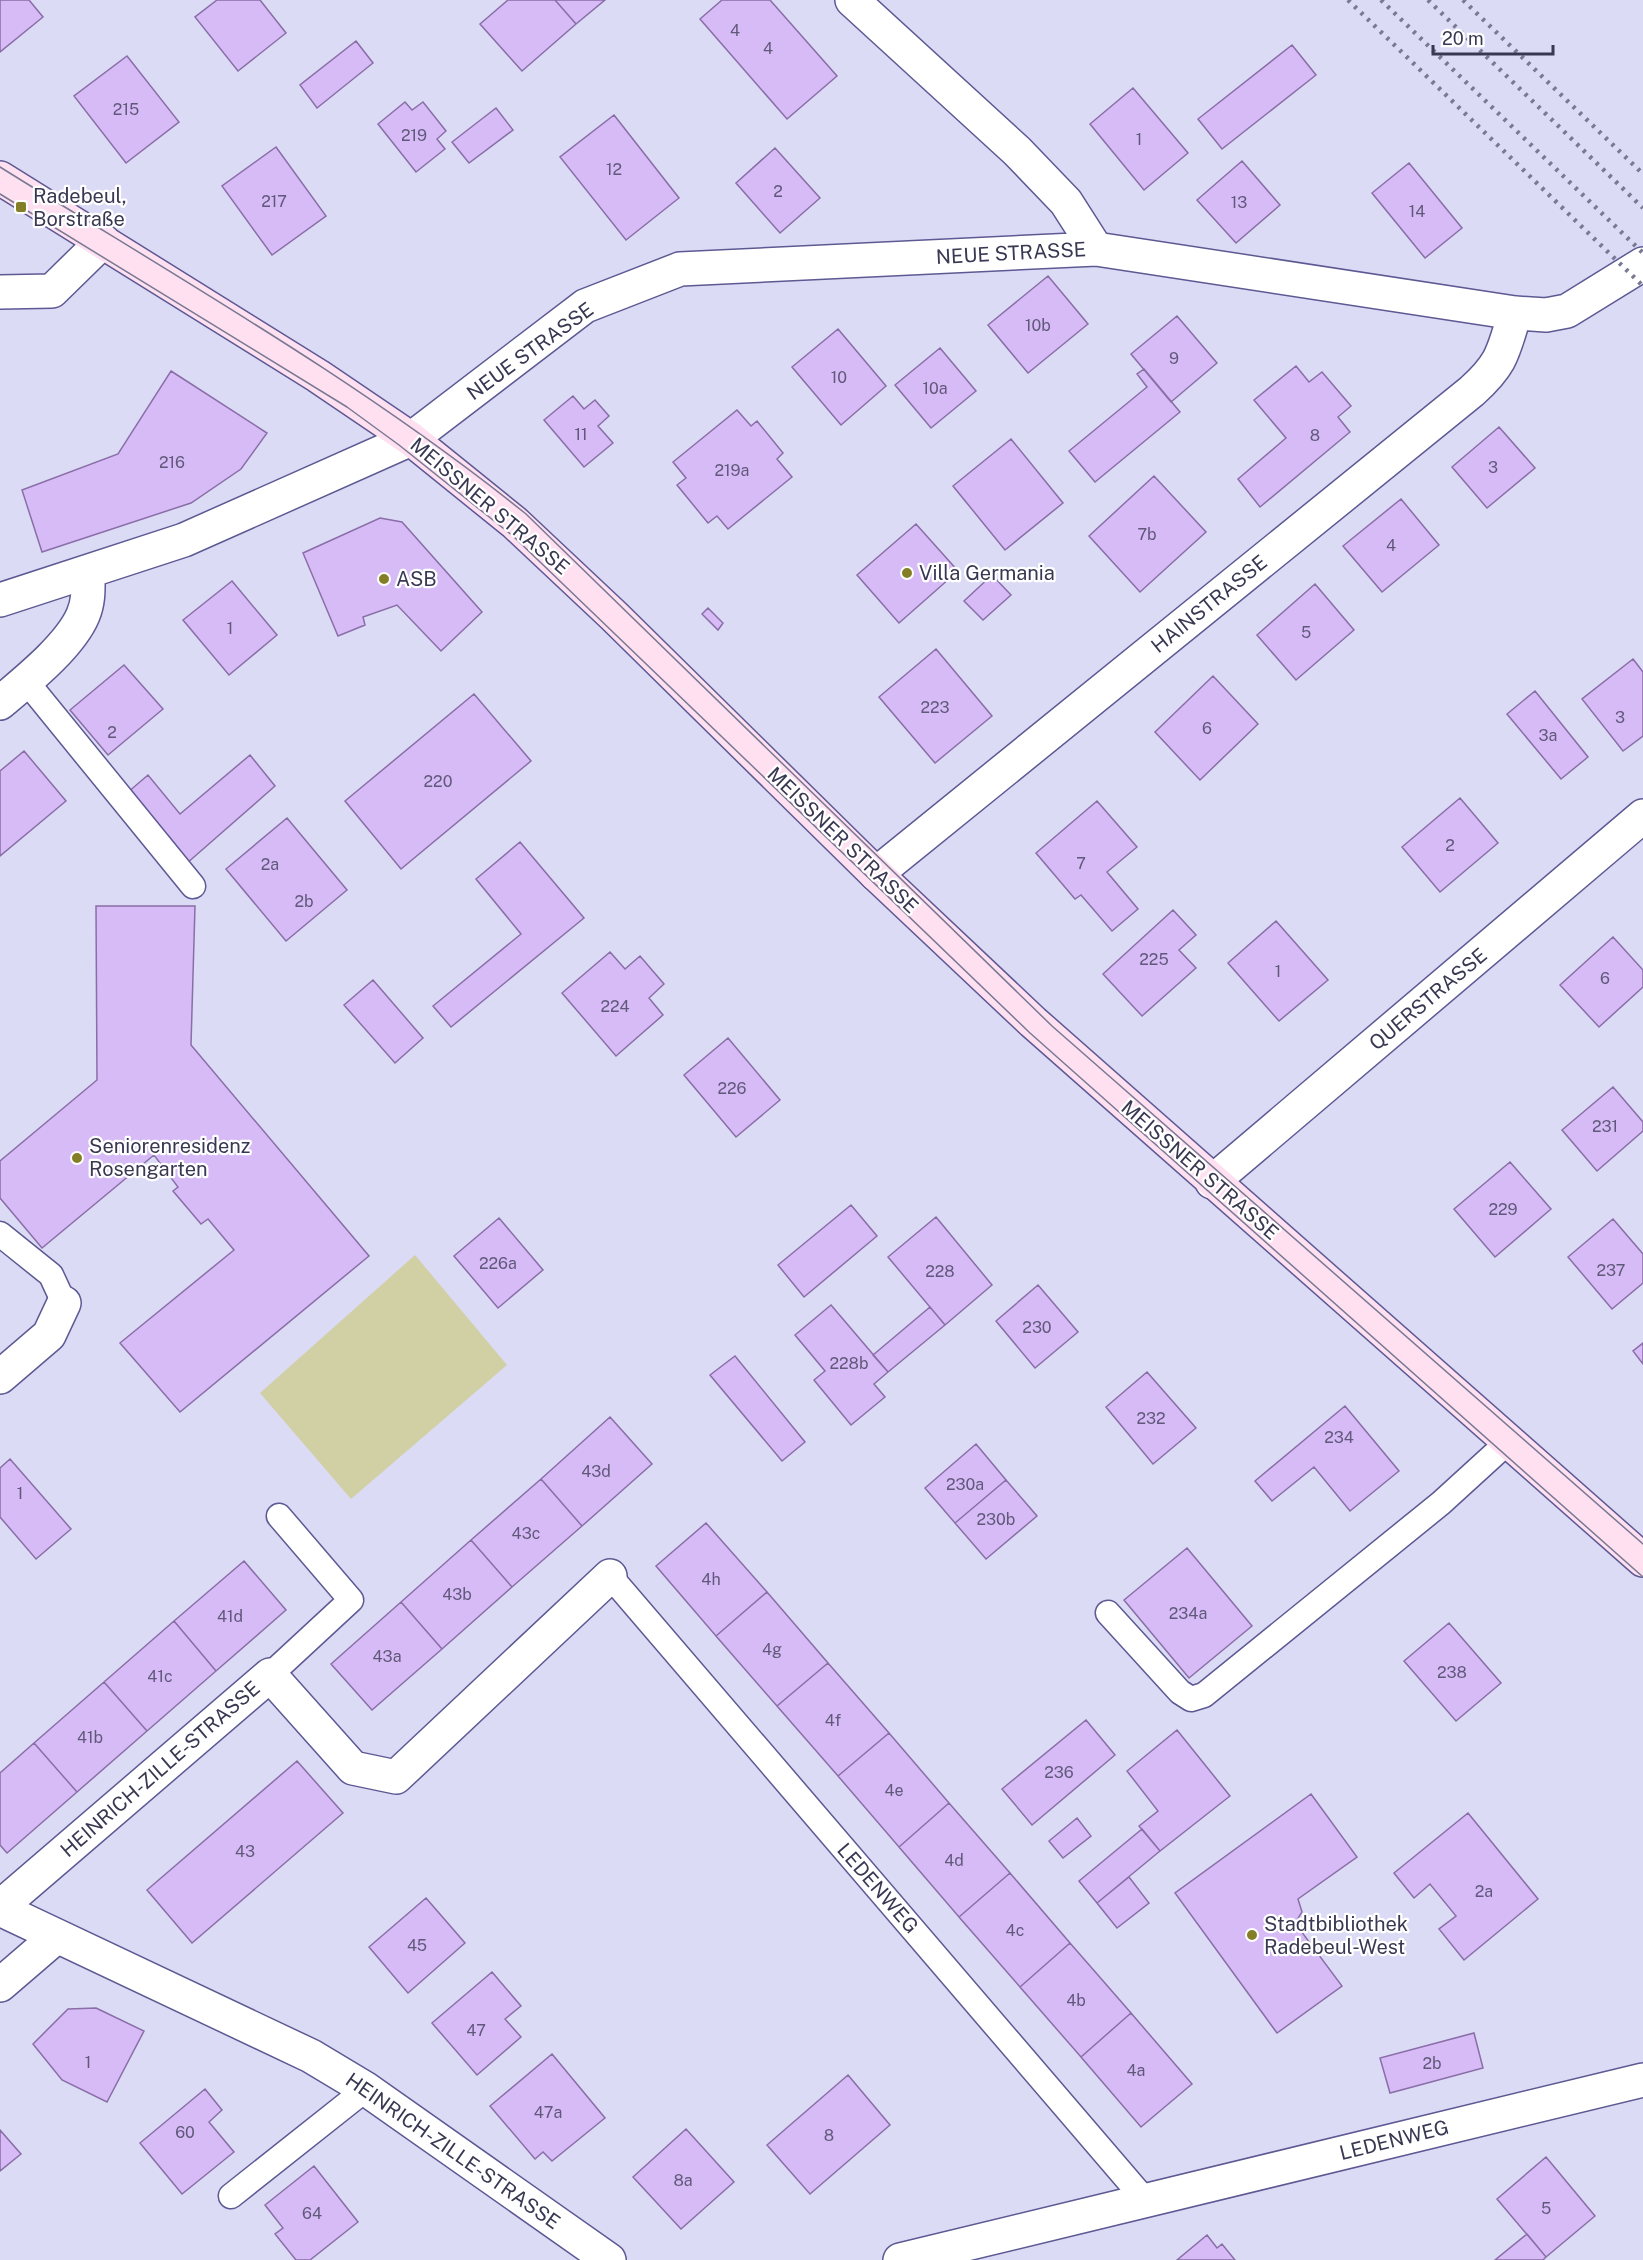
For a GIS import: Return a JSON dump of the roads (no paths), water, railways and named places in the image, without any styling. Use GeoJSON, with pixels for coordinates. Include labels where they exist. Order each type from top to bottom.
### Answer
{"type":"FeatureCollection","features":[{"type":"Feature","properties":{"kind":"main road","name":"MEISSNER STRASSE"},"geometry":{"type":"LineString","coordinates":[[0,178],[318,376],[411,439],[515,523],[606,608],[876,874],[1033,1022],[1643,1560]]}},
{"type":"Feature","properties":{"kind":"street"},"geometry":{"type":"LineString","coordinates":[[852,0],[1017,151],[1066,202],[1096,249]]}},
{"type":"Feature","properties":{"kind":"street"},"geometry":{"type":"LineString","coordinates":[[0,292],[52,291],[103,241]]}},
{"type":"Feature","properties":{"kind":"street","name":"NEUE STRASSE"},"geometry":{"type":"LineString","coordinates":[[0,600],[88,574],[184,540],[411,439],[585,306],[680,269],[1096,249],[1515,313],[1546,315],[1567,311],[1643,264]]}},
{"type":"Feature","properties":{"kind":"street","name":"HAINSTRASSE"},"geometry":{"type":"LineString","coordinates":[[876,874],[1472,391],[1494,371],[1502,355],[1515,313]]}},
{"type":"Feature","properties":{"kind":"street"},"geometry":{"type":"LineString","coordinates":[[0,703],[26,681],[66,640],[83,617],[89,595],[88,574]]}},
{"type":"Feature","properties":{"kind":"street","name":"QUERSTRASSE"},"geometry":{"type":"LineString","coordinates":[[1212,1182],[1643,816]]}},
{"type":"Feature","properties":{"kind":"street"},"geometry":{"type":"LineString","coordinates":[[0,1377],[49,1335],[64,1303]]}},
{"type":"Feature","properties":{"kind":"street","name":"HEINRICH-ZILLE-STRASSE"},"geometry":{"type":"LineString","coordinates":[[609,2260],[366,2089],[311,2056],[0,1908],[270,1675],[353,1768],[396,1777],[610,1575]]}},
{"type":"Feature","properties":{"kind":"street"},"geometry":{"type":"LineString","coordinates":[[0,1985],[57,1936]]}},
{"type":"Feature","properties":{"kind":"street","name":"LEDENWEG"},"geometry":{"type":"LineString","coordinates":[[900,2260],[1643,2080]]}},
{"type":"Feature","properties":{"kind":"lane"},"geometry":{"type":"LineString","coordinates":[[26,681],[193,886]]}},
{"type":"Feature","properties":{"kind":"lane"},"geometry":{"type":"LineString","coordinates":[[0,1234],[51,1275],[64,1303]]}},
{"type":"Feature","properties":{"kind":"lane"},"geometry":{"type":"LineString","coordinates":[[1108,1613],[1180,1692],[1191,1699],[1204,1695],[1441,1503],[1509,1441]]}},
{"type":"Feature","properties":{"kind":"lane"},"geometry":{"type":"LineString","coordinates":[[270,1675],[351,1600],[279,1516]]}},
{"type":"Feature","properties":{"kind":"lane","name":"LEDENWEG"},"geometry":{"type":"LineString","coordinates":[[610,1575],[1145,2200]]}},
{"type":"Feature","properties":{"kind":"lane"},"geometry":{"type":"LineString","coordinates":[[231,2196],[366,2089]]}},
{"type":"Feature","properties":{"kind":"tram line"},"geometry":{"type":"LineString","coordinates":[[0,167],[334,375],[464,466],[526,514],[1052,1026],[1643,1544]]}},
{"type":"Feature","properties":{"kind":"tram line"},"geometry":{"type":"LineString","coordinates":[[0,194],[347,407],[399,445],[513,536],[1030,1033],[1643,1577]]}},
{"type":"Feature","properties":{"kind":"railway"},"geometry":{"type":"LineString","coordinates":[[1348,0],[1643,286]]}},
{"type":"Feature","properties":{"kind":"railway"},"geometry":{"type":"LineString","coordinates":[[1381,0],[1643,253]]}},
{"type":"Feature","properties":{"kind":"railway"},"geometry":{"type":"LineString","coordinates":[[1428,0],[1643,208]]}},
{"type":"Feature","properties":{"kind":"railway"},"geometry":{"type":"LineString","coordinates":[[1463,0],[1643,174]]}},
{"type":"Feature","properties":{"kind":"place","name":"Radebeul, Borstraße"},"geometry":{"type":"Point","coordinates":[21,207]}},
{"type":"Feature","properties":{"kind":"place","name":"Villa Germania"},"geometry":{"type":"Point","coordinates":[907,573]}},
{"type":"Feature","properties":{"kind":"place","name":"ASB"},"geometry":{"type":"Point","coordinates":[384,579]}},
{"type":"Feature","properties":{"kind":"place","name":"Seniorenresidenz Rosengarten"},"geometry":{"type":"Point","coordinates":[77,1158]}},
{"type":"Feature","properties":{"kind":"place","name":"Stadtbibliothek Radebeul-West"},"geometry":{"type":"Point","coordinates":[1252,1935]}}]}
